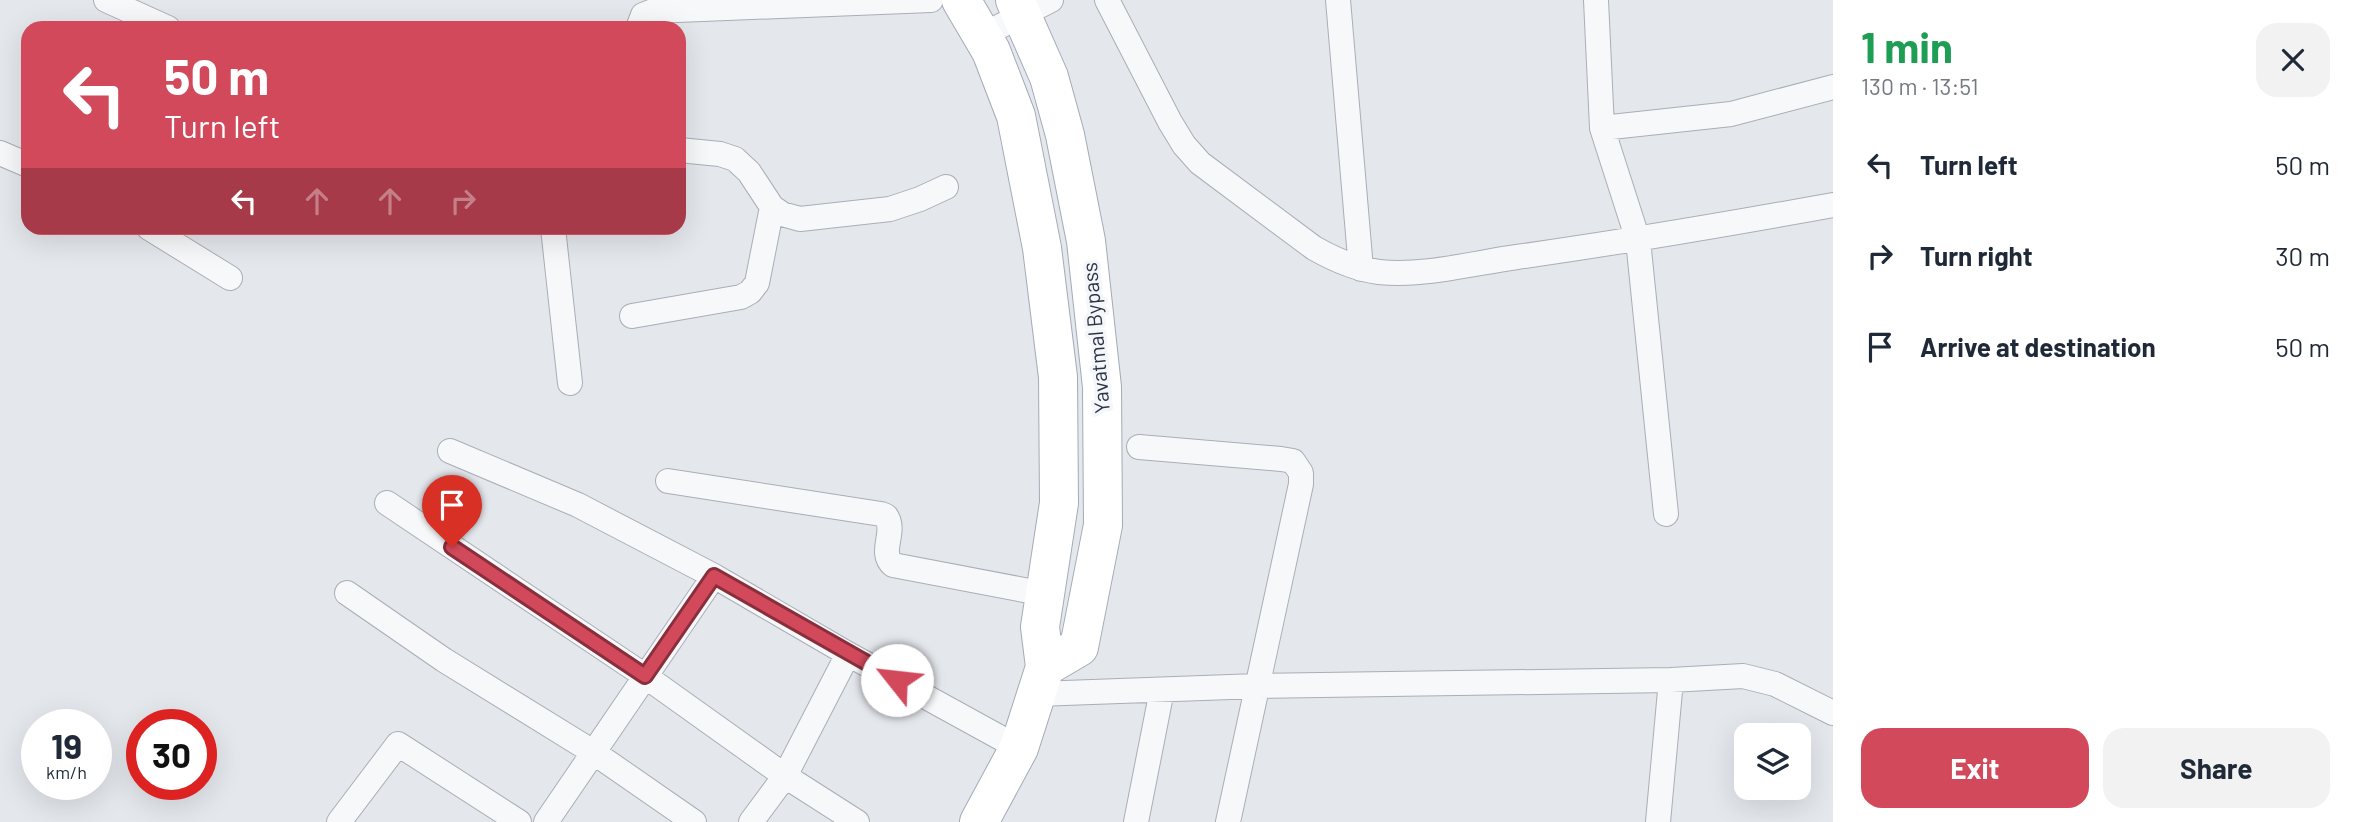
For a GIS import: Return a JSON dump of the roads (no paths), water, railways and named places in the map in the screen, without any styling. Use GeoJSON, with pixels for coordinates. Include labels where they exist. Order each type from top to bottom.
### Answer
{"type":"FeatureCollection","features":[{"type":"Feature","properties":{"kind":"main road","name":"Yavatmal Bypass"},"geometry":{"type":"LineString","coordinates":[[961,0],[991,51],[1016,116],[1042,247],[1058,377],[1059,503],[1040,627],[1041,680],[1019,748],[979,822]]}},
{"type":"Feature","properties":{"kind":"main road","name":"Yavatmal Bypass"},"geometry":{"type":"LineString","coordinates":[[1029,5],[1065,135],[1086,241],[1102,387],[1103,525],[1079,647],[1041,680]]}},
{"type":"Feature","properties":{"kind":"street"},"geometry":{"type":"LineString","coordinates":[[106,0],[152,21]]}},
{"type":"Feature","properties":{"kind":"street"},"geometry":{"type":"LineString","coordinates":[[640,21],[642,15],[653,10],[930,0]]}},
{"type":"Feature","properties":{"kind":"street"},"geometry":{"type":"LineString","coordinates":[[1107,0],[1170,122],[1184,145],[1200,163],[1314,248],[1361,269],[1412,272],[1638,240],[1833,205]]}},
{"type":"Feature","properties":{"kind":"street"},"geometry":{"type":"LineString","coordinates":[[1338,0],[1361,269]]}},
{"type":"Feature","properties":{"kind":"street"},"geometry":{"type":"LineString","coordinates":[[1596,0],[1602,128],[1638,240],[1666,514]]}},
{"type":"Feature","properties":{"kind":"street"},"geometry":{"type":"LineString","coordinates":[[983,35],[1029,5]]}},
{"type":"Feature","properties":{"kind":"street"},"geometry":{"type":"LineString","coordinates":[[1602,128],[1731,114],[1833,87]]}},
{"type":"Feature","properties":{"kind":"street"},"geometry":{"type":"LineString","coordinates":[[686,151],[720,154],[736,159],[749,172],[772,207],[782,214],[800,219],[890,209],[920,200],[946,187]]}},
{"type":"Feature","properties":{"kind":"street"},"geometry":{"type":"LineString","coordinates":[[0,153],[21,162]]}},
{"type":"Feature","properties":{"kind":"street"},"geometry":{"type":"LineString","coordinates":[[632,316],[741,297],[750,292],[757,283],[772,207]]}},
{"type":"Feature","properties":{"kind":"street"},"geometry":{"type":"LineString","coordinates":[[160,235],[230,278]]}},
{"type":"Feature","properties":{"kind":"street"},"geometry":{"type":"LineString","coordinates":[[554,235],[570,383]]}},
{"type":"Feature","properties":{"kind":"street"},"geometry":{"type":"LineString","coordinates":[[1139,447],[1293,461],[1301,473],[1301,484],[1228,822]]}},
{"type":"Feature","properties":{"kind":"street"},"geometry":{"type":"LineString","coordinates":[[450,451],[578,505],[714,576],[848,654],[1019,748]]}},
{"type":"Feature","properties":{"kind":"street"},"geometry":{"type":"LineString","coordinates":[[668,481],[881,514],[891,523],[886,555],[893,565],[1045,594]]}},
{"type":"Feature","properties":{"kind":"street"},"geometry":{"type":"LineString","coordinates":[[387,503],[645,676],[785,776],[858,822]]}},
{"type":"Feature","properties":{"kind":"street"},"geometry":{"type":"LineString","coordinates":[[546,822],[714,576]]}},
{"type":"Feature","properties":{"kind":"street"},"geometry":{"type":"LineString","coordinates":[[347,593],[444,660],[593,752],[694,822]]}},
{"type":"Feature","properties":{"kind":"street"},"geometry":{"type":"LineString","coordinates":[[751,822],[785,776],[848,654]]}},
{"type":"Feature","properties":{"kind":"street"},"geometry":{"type":"LineString","coordinates":[[1041,680],[1162,690],[1258,686],[1671,680],[1743,676],[1760,678],[1833,713]]}},
{"type":"Feature","properties":{"kind":"street"},"geometry":{"type":"LineString","coordinates":[[1658,822],[1671,680]]}},
{"type":"Feature","properties":{"kind":"street"},"geometry":{"type":"LineString","coordinates":[[1136,822],[1162,690]]}},
{"type":"Feature","properties":{"kind":"street"},"geometry":{"type":"LineString","coordinates":[[339,822],[398,744],[519,822]]}}]}
